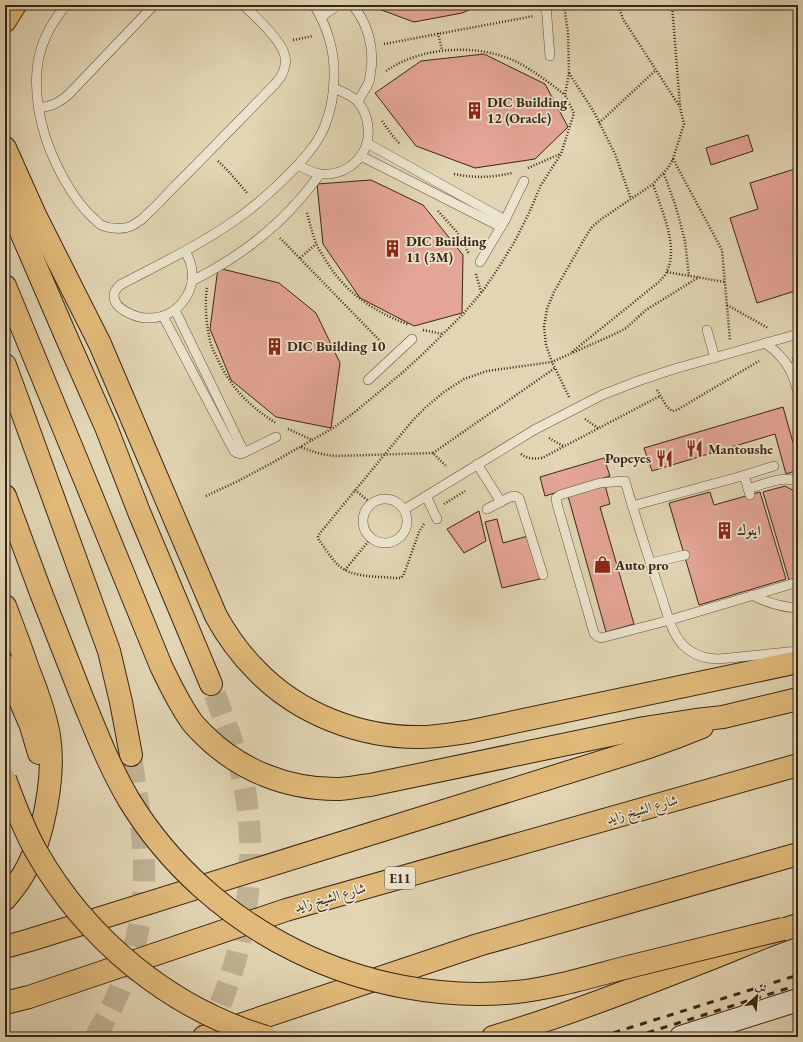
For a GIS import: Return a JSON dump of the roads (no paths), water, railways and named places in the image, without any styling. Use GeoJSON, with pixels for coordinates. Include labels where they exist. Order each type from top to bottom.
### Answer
{"type":"FeatureCollection","features":[{"type":"Feature","properties":{"kind":"highway"},"geometry":{"type":"LineString","coordinates":[[5,21],[15,5]]}},
{"type":"Feature","properties":{"kind":"highway"},"geometry":{"type":"LineString","coordinates":[[5,148],[35,215],[100,344],[216,616],[227,636],[256,671],[273,686],[292,699],[311,711],[332,721],[361,730],[398,736],[444,736],[798,662]]}},
{"type":"Feature","properties":{"kind":"highway"},"geometry":{"type":"LineString","coordinates":[[5,195],[64,334],[106,427],[139,512],[211,684]]}},
{"type":"Feature","properties":{"kind":"highway"},"geometry":{"type":"LineString","coordinates":[[5,286],[174,695],[192,722],[206,737],[215,746],[242,765],[272,779],[304,787],[337,789],[370,785],[644,728],[723,717],[798,698]]}},
{"type":"Feature","properties":{"kind":"highway"},"geometry":{"type":"LineString","coordinates":[[5,365],[109,651],[131,755]]}},
{"type":"Feature","properties":{"kind":"highway"},"geometry":{"type":"LineString","coordinates":[[5,496],[41,593],[110,764],[129,800],[153,835],[180,866],[210,895],[242,920],[277,942],[315,960],[354,975],[393,985],[434,992],[476,994],[517,992],[558,985],[790,927]]}},
{"type":"Feature","properties":{"kind":"highway"},"geometry":{"type":"LineString","coordinates":[[5,606],[45,716],[51,759],[47,803],[38,841],[32,858],[24,873],[5,899]]}},
{"type":"Feature","properties":{"kind":"highway"},"geometry":{"type":"LineString","coordinates":[[5,665],[22,702],[33,732],[44,777],[47,803]]}},
{"type":"Feature","properties":{"kind":"highway"},"geometry":{"type":"LineString","coordinates":[[5,947],[650,747],[723,717]]}},
{"type":"Feature","properties":{"kind":"highway","name":"شارع الشيخ زايد"},"geometry":{"type":"LineString","coordinates":[[5,1003],[286,910],[798,765]]}},
{"type":"Feature","properties":{"kind":"highway"},"geometry":{"type":"LineString","coordinates":[[5,779],[21,822],[36,851],[72,905],[93,930],[116,952],[168,992],[196,1008],[226,1022],[266,1037]]}},
{"type":"Feature","properties":{"kind":"highway"},"geometry":{"type":"LineString","coordinates":[[204,1037],[478,945],[798,854]]}},
{"type":"Feature","properties":{"kind":"highway"},"geometry":{"type":"LineString","coordinates":[[493,1037],[617,994],[790,927]]}},
{"type":"Feature","properties":{"kind":"main road"},"geometry":{"type":"LineString","coordinates":[[681,1037],[798,1000]]}},
{"type":"Feature","properties":{"kind":"lane"},"geometry":{"type":"LineString","coordinates":[[66,5],[48,32],[41,50],[37,69],[36,89],[39,108],[46,139],[57,165],[71,190],[88,213],[100,224],[116,229],[133,226],[146,215],[282,76],[286,65],[285,54],[269,32],[243,5]]}},
{"type":"Feature","properties":{"kind":"lane"},"geometry":{"type":"LineString","coordinates":[[39,108],[50,106],[60,101],[154,5]]}},
{"type":"Feature","properties":{"kind":"lane"},"geometry":{"type":"LineString","coordinates":[[185,251],[191,265],[192,281],[189,292],[183,302],[175,310],[163,316],[144,318],[137,317],[126,312],[116,303],[114,296],[115,290],[120,285],[210,237],[234,221],[278,185],[313,147],[324,128],[331,107],[334,88],[332,50],[321,17],[314,5]]}},
{"type":"Feature","properties":{"kind":"lane"},"geometry":{"type":"LineString","coordinates":[[321,17],[336,5]]}},
{"type":"Feature","properties":{"kind":"lane"},"geometry":{"type":"LineString","coordinates":[[352,5],[356,9],[366,27],[371,46],[372,63],[370,82],[358,102]]}},
{"type":"Feature","properties":{"kind":"lane"},"geometry":{"type":"LineString","coordinates":[[546,9],[550,56]]}},
{"type":"Feature","properties":{"kind":"lane"},"geometry":{"type":"LineString","coordinates":[[298,165],[309,171],[320,174],[336,173],[351,166],[361,156],[367,144],[369,129],[366,114],[358,102],[347,93],[334,88]]}},
{"type":"Feature","properties":{"kind":"lane"},"geometry":{"type":"LineString","coordinates":[[367,144],[503,223]]}},
{"type":"Feature","properties":{"kind":"lane"},"geometry":{"type":"LineString","coordinates":[[361,156],[503,223]]}},
{"type":"Feature","properties":{"kind":"lane"},"geometry":{"type":"LineString","coordinates":[[192,281],[236,256],[271,229],[302,197],[320,174]]}},
{"type":"Feature","properties":{"kind":"lane"},"geometry":{"type":"LineString","coordinates":[[476,261],[503,223],[524,182]]}},
{"type":"Feature","properties":{"kind":"lane"},"geometry":{"type":"LineString","coordinates":[[175,310],[244,452]]}},
{"type":"Feature","properties":{"kind":"lane"},"geometry":{"type":"LineString","coordinates":[[163,316],[234,451],[241,454],[276,437]]}},
{"type":"Feature","properties":{"kind":"lane"},"geometry":{"type":"LineString","coordinates":[[707,330],[715,358]]}},
{"type":"Feature","properties":{"kind":"lane"},"geometry":{"type":"LineString","coordinates":[[405,509],[534,430],[574,408],[602,395],[638,381],[798,334]]}},
{"type":"Feature","properties":{"kind":"lane"},"geometry":{"type":"LineString","coordinates":[[368,380],[412,339]]}},
{"type":"Feature","properties":{"kind":"lane"},"geometry":{"type":"LineString","coordinates":[[765,343],[787,364],[797,387]]}},
{"type":"Feature","properties":{"kind":"lane"},"geometry":{"type":"LineString","coordinates":[[797,387],[796,370],[798,357]]}},
{"type":"Feature","properties":{"kind":"lane"},"geometry":{"type":"LineString","coordinates":[[477,464],[501,502]]}},
{"type":"Feature","properties":{"kind":"lane"},"geometry":{"type":"LineString","coordinates":[[632,506],[774,466]]}},
{"type":"Feature","properties":{"kind":"lane"},"geometry":{"type":"LineString","coordinates":[[742,476],[745,478],[749,492],[781,479],[788,478],[798,482]]}},
{"type":"Feature","properties":{"kind":"lane"},"geometry":{"type":"LineString","coordinates":[[798,582],[775,585],[752,595],[670,620],[598,638],[594,633],[556,498],[560,495],[600,483],[625,481],[650,564],[670,620],[677,637],[683,645],[695,654],[709,659],[719,659],[798,651]]}},
{"type":"Feature","properties":{"kind":"lane"},"geometry":{"type":"LineString","coordinates":[[426,496],[437,519]]}},
{"type":"Feature","properties":{"kind":"lane"},"geometry":{"type":"LineString","coordinates":[[487,509],[515,496],[519,498],[543,575]]}},
{"type":"Feature","properties":{"kind":"lane"},"geometry":{"type":"LineString","coordinates":[[386,498],[400,504],[405,509],[408,517],[408,525],[400,538],[393,542],[385,543],[377,542],[370,538],[363,524],[363,516],[371,503],[378,499],[386,498]]}},
{"type":"Feature","properties":{"kind":"lane"},"geometry":{"type":"LineString","coordinates":[[650,564],[685,555]]}},
{"type":"Feature","properties":{"kind":"lane"},"geometry":{"type":"LineString","coordinates":[[752,595],[768,603],[786,608],[798,608]]}},
{"type":"Feature","properties":{"kind":"tunnel"},"geometry":{"type":"LineString","coordinates":[[206,1034],[220,1006],[231,975],[240,942],[250,874],[248,807],[242,776],[236,753],[211,684]]}},
{"type":"Feature","properties":{"kind":"tunnel"},"geometry":{"type":"LineString","coordinates":[[95,1037],[125,976],[138,932],[142,910],[144,864],[139,810],[131,755]]}},
{"type":"Feature","properties":{"kind":"railway"},"geometry":{"type":"LineString","coordinates":[[600,1037],[798,975]]}},
{"type":"Feature","properties":{"kind":"railway"},"geometry":{"type":"LineString","coordinates":[[634,1037],[798,985]]}},
{"type":"Feature","properties":{"kind":"place","name":"DIC Building 12 (Oracle)"},"geometry":{"type":"Point","coordinates":[474,110]}},
{"type":"Feature","properties":{"kind":"place","name":"DIC Building 11 (3M)"},"geometry":{"type":"Point","coordinates":[393,249]}},
{"type":"Feature","properties":{"kind":"place","name":"DIC Building 10"},"geometry":{"type":"Point","coordinates":[274,346]}},
{"type":"Feature","properties":{"kind":"place","name":"Mantoushe"},"geometry":{"type":"Point","coordinates":[695,449]}},
{"type":"Feature","properties":{"kind":"place","name":"Popeyes"},"geometry":{"type":"Point","coordinates":[664,458]}},
{"type":"Feature","properties":{"kind":"place","name":"اينوك"},"geometry":{"type":"Point","coordinates":[724,530]}},
{"type":"Feature","properties":{"kind":"place","name":"Auto pro"},"geometry":{"type":"Point","coordinates":[602,565]}}]}
